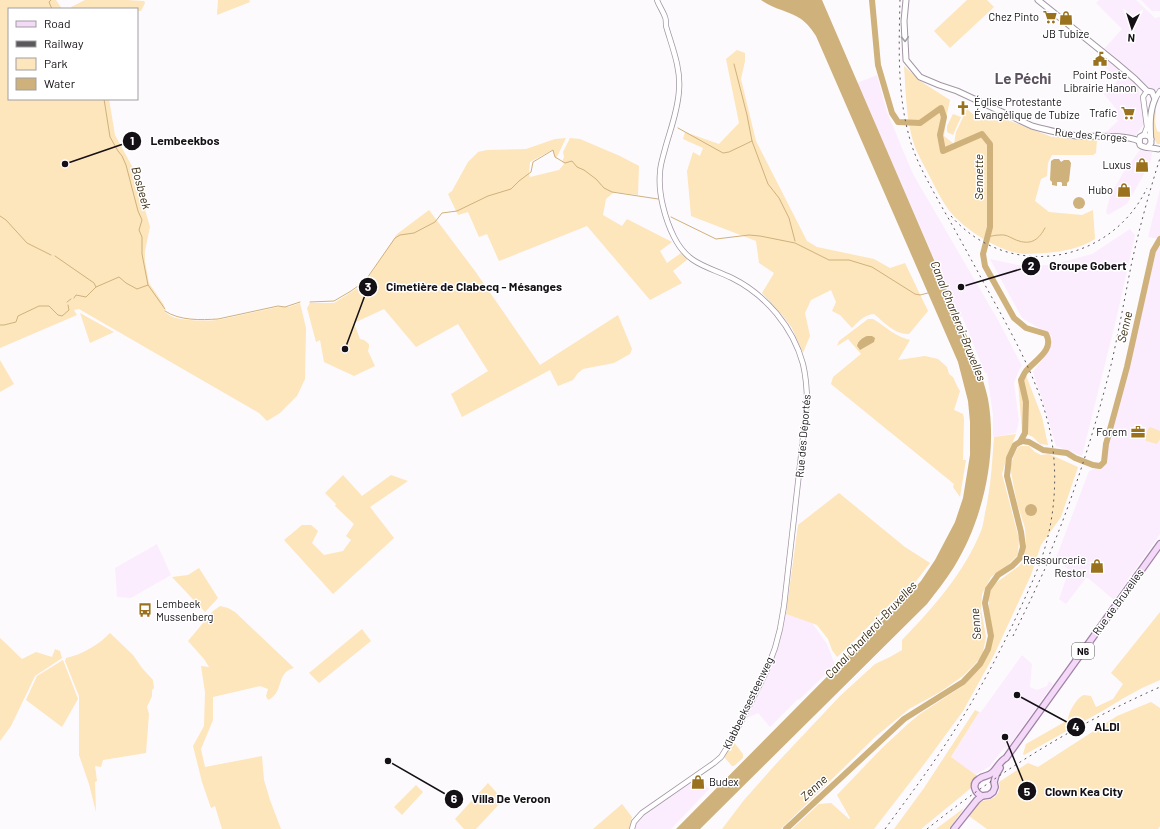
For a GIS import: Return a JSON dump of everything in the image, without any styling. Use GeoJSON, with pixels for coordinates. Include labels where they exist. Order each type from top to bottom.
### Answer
{"type":"FeatureCollection","features":[{"type":"Feature","properties":{"kind":"main road","name":"Rue des Forges"},"geometry":{"type":"LineString","coordinates":[[906,0],[904,21],[906,60],[920,77],[971,97],[1032,126],[1052,132],[1079,136],[1129,138],[1139,141]]}},
{"type":"Feature","properties":{"kind":"main road"},"geometry":{"type":"LineString","coordinates":[[1038,0],[1150,92],[1155,99],[1150,113],[1151,140],[1148,147]]}},
{"type":"Feature","properties":{"kind":"main road"},"geometry":{"type":"LineString","coordinates":[[1144,135],[1148,136],[1159,150],[1141,147],[1139,141],[1140,137],[1144,135]]}},
{"type":"Feature","properties":{"kind":"main road","name":"Rue de Bruxelles"},"geometry":{"type":"LineString","coordinates":[[963,816],[967,814],[977,800],[982,796],[989,795],[993,792],[995,787],[994,782],[998,771],[1005,762],[1006,758],[1160,544]]}},
{"type":"Feature","properties":{"kind":"main road","name":"Rue de Bruxelles"},"geometry":{"type":"LineString","coordinates":[[954,829],[977,792],[975,787],[976,781],[986,777],[1002,760],[1006,758]]}},
{"type":"Feature","properties":{"kind":"main road"},"geometry":{"type":"LineString","coordinates":[[986,777],[992,779],[994,782]]}},
{"type":"Feature","properties":{"kind":"main road"},"geometry":{"type":"LineString","coordinates":[[977,792],[982,796]]}},
{"type":"Feature","properties":{"kind":"street","name":"Rue des Déportés"},"geometry":{"type":"LineString","coordinates":[[658,0],[665,17],[675,54],[679,82],[676,113],[662,160],[660,173],[663,204],[671,229],[678,243],[686,254],[694,261],[749,288],[775,312],[791,334],[797,346],[806,377],[808,403],[807,414],[780,629]]}},
{"type":"Feature","properties":{"kind":"street"},"geometry":{"type":"LineString","coordinates":[[1144,135],[1147,127],[1143,97],[1150,92],[1160,91]]}},
{"type":"Feature","properties":{"kind":"street"},"geometry":{"type":"LineString","coordinates":[[1155,99],[1160,91]]}},
{"type":"Feature","properties":{"kind":"street","name":"Klabbeeksesteenweg"},"geometry":{"type":"LineString","coordinates":[[632,829],[634,822],[642,813],[714,763],[721,756],[735,735],[766,672],[780,629]]}},
{"type":"Feature","properties":{"kind":"shaded area"},"geometry":{"type":"Polygon","coordinates":[[[1099,0],[1136,0],[1155,18],[1160,17],[1159,89],[1155,91],[1151,89],[1104,49],[1122,29],[1096,3],[1099,0]]]}},
{"type":"Feature","properties":{"kind":"shaded area"},"geometry":{"type":"Polygon","coordinates":[[[1141,0],[1160,0],[1160,11],[1152,11],[1141,0]]]}},
{"type":"Feature","properties":{"kind":"shaded area"},"geometry":{"type":"Polygon","coordinates":[[[1099,53],[1137,85],[1144,124],[1135,136],[1104,134],[1118,121],[1113,114],[1117,110],[1104,94],[1118,80],[1095,57],[1099,53]]]}},
{"type":"Feature","properties":{"kind":"shaded area"},"geometry":{"type":"Polygon","coordinates":[[[877,75],[887,112],[913,174],[998,320],[1022,366],[1014,383],[1019,421],[1016,433],[993,437],[993,415],[987,373],[985,373],[962,316],[959,318],[857,83],[877,75]]]}},
{"type":"Feature","properties":{"kind":"shaded area"},"geometry":{"type":"Polygon","coordinates":[[[1140,150],[1152,152],[1151,160],[1127,204],[1108,215],[1106,212],[1110,196],[1123,173],[1140,150]]]}},
{"type":"Feature","properties":{"kind":"shaded area"},"geometry":{"type":"Polygon","coordinates":[[[1160,189],[1160,238],[1159,239],[1148,237],[1160,189]]]}},
{"type":"Feature","properties":{"kind":"shaded area"},"geometry":{"type":"Polygon","coordinates":[[[1130,229],[1135,235],[1117,316],[1082,456],[1056,446],[1033,372],[1046,355],[1052,336],[1022,318],[990,259],[1023,266],[1051,265],[1092,254],[1130,229]]]}},
{"type":"Feature","properties":{"kind":"shaded area"},"geometry":{"type":"Polygon","coordinates":[[[1160,244],[1160,534],[1114,600],[1088,578],[1086,578],[1066,604],[1059,599],[1069,570],[1056,558],[1089,471],[1104,465],[1107,444],[1130,365],[1157,247],[1160,244]]]}},
{"type":"Feature","properties":{"kind":"shaded area"},"geometry":{"type":"Polygon","coordinates":[[[157,544],[171,575],[131,598],[117,597],[115,568],[157,544]]]}},
{"type":"Feature","properties":{"kind":"shaded area"},"geometry":{"type":"Polygon","coordinates":[[[786,614],[812,623],[827,644],[835,665],[770,727],[758,713],[743,720],[765,679],[775,656],[780,642],[786,614]]]}},
{"type":"Feature","properties":{"kind":"shaded area"},"geometry":{"type":"Polygon","coordinates":[[[1022,655],[1032,664],[1030,687],[1037,690],[1047,686],[1049,681],[1053,684],[1007,749],[1004,748],[990,766],[975,775],[951,758],[979,712],[981,712],[1022,655]]]}},
{"type":"Feature","properties":{"kind":"shaded area"},"geometry":{"type":"Polygon","coordinates":[[[696,778],[702,786],[705,785],[709,789],[671,829],[633,829],[637,820],[643,813],[696,778]]]}},
{"type":"Feature","properties":{"kind":"green space"},"geometry":{"type":"Polygon","coordinates":[[[0,0],[56,0],[61,8],[8,8],[8,100],[109,100],[115,135],[133,168],[150,227],[145,251],[145,261],[149,283],[164,305],[165,312],[173,317],[181,319],[218,320],[278,307],[289,307],[300,303],[306,328],[305,379],[297,396],[280,413],[267,421],[259,413],[79,309],[74,310],[77,315],[0,348],[0,0]]]}},
{"type":"Feature","properties":{"kind":"green space"},"geometry":{"type":"Polygon","coordinates":[[[85,0],[126,0],[144,1],[145,3],[141,11],[138,11],[138,8],[71,7],[85,0]]]}},
{"type":"Feature","properties":{"kind":"green space"},"geometry":{"type":"Polygon","coordinates":[[[218,0],[249,0],[250,2],[217,15],[218,0]]]}},
{"type":"Feature","properties":{"kind":"green space"},"geometry":{"type":"Polygon","coordinates":[[[967,0],[987,0],[994,7],[950,48],[934,31],[967,0]]]}},
{"type":"Feature","properties":{"kind":"green space"},"geometry":{"type":"Polygon","coordinates":[[[737,50],[745,53],[745,61],[741,79],[756,141],[807,241],[817,247],[874,259],[890,268],[905,263],[928,311],[909,334],[904,334],[894,330],[874,314],[864,317],[852,328],[840,315],[832,311],[836,302],[831,290],[811,300],[805,313],[810,336],[803,353],[792,328],[762,293],[774,273],[759,263],[756,241],[691,216],[687,171],[693,152],[700,156],[703,148],[683,139],[685,132],[719,144],[739,123],[726,59],[737,50]]]}},
{"type":"Feature","properties":{"kind":"green space"},"geometry":{"type":"Polygon","coordinates":[[[904,66],[920,81],[950,100],[944,136],[954,144],[956,132],[967,109],[976,117],[992,114],[1052,137],[1097,140],[1096,153],[1093,155],[1052,155],[1048,163],[1047,176],[1041,179],[1035,201],[1049,212],[1082,215],[1093,210],[1095,239],[1083,245],[1065,250],[1046,253],[1015,253],[982,238],[962,224],[948,209],[943,201],[915,147],[908,118],[904,66]]]}},
{"type":"Feature","properties":{"kind":"green space"},"geometry":{"type":"Polygon","coordinates":[[[1155,108],[1155,122],[1157,131],[1160,132],[1160,144],[1157,144],[1153,136],[1152,115],[1155,108]]]}},
{"type":"Feature","properties":{"kind":"green space"},"geometry":{"type":"Polygon","coordinates":[[[953,114],[961,117],[953,135],[947,132],[947,126],[953,114]]]}},
{"type":"Feature","properties":{"kind":"green space"},"geometry":{"type":"Polygon","coordinates":[[[566,138],[556,159],[552,150],[530,162],[530,177],[559,170],[564,164],[562,162],[564,157],[563,152],[570,138],[580,139],[639,166],[638,195],[614,192],[606,199],[603,215],[622,226],[627,219],[672,242],[660,251],[667,263],[681,253],[688,259],[673,271],[682,283],[650,300],[587,226],[499,261],[487,234],[479,237],[468,212],[458,215],[448,194],[452,191],[468,162],[478,152],[487,150],[526,149],[555,139],[566,138]]]}},
{"type":"Feature","properties":{"kind":"green space"},"geometry":{"type":"Polygon","coordinates":[[[429,210],[475,271],[540,365],[618,315],[632,349],[630,354],[614,363],[583,369],[573,380],[558,386],[550,370],[462,417],[451,394],[488,371],[458,324],[416,347],[384,309],[354,323],[360,339],[369,344],[368,351],[375,366],[354,376],[324,362],[320,340],[316,342],[307,308],[310,303],[334,303],[364,284],[397,234],[429,210]]]}},
{"type":"Feature","properties":{"kind":"green space"},"geometry":{"type":"Polygon","coordinates":[[[80,313],[114,332],[90,343],[80,313]]]}},
{"type":"Feature","properties":{"kind":"green space"},"geometry":{"type":"Polygon","coordinates":[[[868,319],[873,319],[894,333],[910,340],[898,360],[925,356],[938,359],[947,367],[949,374],[953,377],[960,391],[954,410],[963,414],[964,419],[963,460],[966,460],[960,497],[953,487],[954,484],[831,384],[833,377],[861,354],[848,339],[837,346],[839,341],[868,319]]]}},
{"type":"Feature","properties":{"kind":"green space"},"geometry":{"type":"Polygon","coordinates":[[[0,360],[14,384],[0,392],[0,360]]]}},
{"type":"Feature","properties":{"kind":"green space"},"geometry":{"type":"Polygon","coordinates":[[[1024,370],[1042,417],[1048,445],[1040,444],[1033,437],[1022,432],[1018,381],[1024,370]]]}},
{"type":"Feature","properties":{"kind":"green space"},"geometry":{"type":"Polygon","coordinates":[[[1150,427],[1160,431],[1160,439],[1157,444],[1146,441],[1145,439],[1150,427]]]}},
{"type":"Feature","properties":{"kind":"green space"},"geometry":{"type":"Polygon","coordinates":[[[1016,434],[1002,474],[1019,539],[1018,555],[1007,566],[991,577],[982,594],[981,609],[986,637],[982,657],[963,676],[940,692],[909,709],[875,737],[781,829],[722,829],[744,800],[775,765],[840,696],[875,664],[902,650],[902,640],[936,603],[957,576],[981,531],[989,494],[994,437],[1016,434]]]}},
{"type":"Feature","properties":{"kind":"green space"},"geometry":{"type":"Polygon","coordinates":[[[1029,446],[1041,455],[1049,454],[1078,467],[1061,517],[1041,545],[1031,575],[994,655],[963,711],[874,829],[792,829],[819,804],[831,803],[849,819],[850,818],[837,795],[882,748],[909,723],[964,685],[980,666],[991,648],[993,636],[989,611],[989,595],[993,585],[1019,566],[1024,560],[1026,543],[1025,528],[1017,503],[1010,467],[1018,447],[1029,446]]]}},
{"type":"Feature","properties":{"kind":"green space"},"geometry":{"type":"Polygon","coordinates":[[[343,475],[362,496],[391,475],[408,481],[370,507],[394,538],[333,594],[284,540],[302,525],[311,525],[318,531],[312,543],[324,555],[343,551],[351,540],[346,536],[354,524],[335,506],[336,504],[325,493],[343,475]]]}},
{"type":"Feature","properties":{"kind":"green space"},"geometry":{"type":"Polygon","coordinates":[[[839,493],[905,547],[930,563],[910,589],[892,602],[837,657],[832,650],[828,639],[817,625],[786,614],[798,525],[839,493]]]}},
{"type":"Feature","properties":{"kind":"green space"},"geometry":{"type":"Polygon","coordinates":[[[199,568],[218,598],[205,612],[172,577],[188,575],[199,568]]]}},
{"type":"Feature","properties":{"kind":"green space"},"geometry":{"type":"Polygon","coordinates":[[[220,606],[235,612],[294,668],[288,670],[284,674],[277,692],[268,700],[266,696],[268,689],[260,686],[213,697],[213,720],[201,749],[205,767],[262,756],[264,780],[281,829],[222,829],[215,806],[211,808],[202,782],[193,746],[204,726],[205,692],[201,666],[209,667],[188,641],[213,611],[220,606]]]}},
{"type":"Feature","properties":{"kind":"green space"},"geometry":{"type":"Polygon","coordinates":[[[1160,612],[1160,680],[1122,699],[1024,755],[1026,744],[1068,720],[1073,706],[1081,696],[1091,696],[1096,707],[1113,699],[1123,684],[1111,673],[1160,612]]]}},
{"type":"Feature","properties":{"kind":"green space"},"geometry":{"type":"Polygon","coordinates":[[[362,629],[371,641],[319,683],[309,673],[362,629]]]}},
{"type":"Feature","properties":{"kind":"green space"},"geometry":{"type":"Polygon","coordinates":[[[110,633],[133,655],[153,680],[154,688],[147,707],[149,714],[146,753],[103,760],[101,767],[95,766],[97,781],[95,782],[96,812],[89,784],[79,755],[79,696],[65,661],[66,658],[84,652],[96,645],[110,633]]]}},
{"type":"Feature","properties":{"kind":"green space"},"geometry":{"type":"Polygon","coordinates":[[[0,638],[22,659],[36,652],[52,657],[55,649],[60,651],[62,658],[35,676],[11,726],[0,741],[0,638]]]}},
{"type":"Feature","properties":{"kind":"green space"},"geometry":{"type":"Polygon","coordinates":[[[63,660],[78,699],[62,727],[26,700],[37,676],[63,660]]]}},
{"type":"Feature","properties":{"kind":"green space"},"geometry":{"type":"Polygon","coordinates":[[[1151,702],[1160,708],[1160,826],[1158,829],[987,829],[969,816],[981,801],[996,796],[1000,787],[999,782],[1028,763],[1038,767],[1117,716],[1151,702]]]}},
{"type":"Feature","properties":{"kind":"green space"},"geometry":{"type":"Polygon","coordinates":[[[975,710],[979,712],[951,757],[977,776],[973,780],[971,788],[921,829],[894,829],[924,788],[975,710]]]}},
{"type":"Feature","properties":{"kind":"green space"},"geometry":{"type":"Polygon","coordinates":[[[733,741],[743,754],[743,758],[732,766],[724,757],[733,741]]]}},
{"type":"Feature","properties":{"kind":"green space"},"geometry":{"type":"Polygon","coordinates":[[[488,783],[503,800],[476,829],[464,829],[455,819],[488,783]]]}},
{"type":"Feature","properties":{"kind":"green space"},"geometry":{"type":"Polygon","coordinates":[[[416,785],[423,792],[402,815],[394,807],[416,785]]]}},
{"type":"Feature","properties":{"kind":"green space"},"geometry":{"type":"Polygon","coordinates":[[[622,804],[632,817],[630,829],[593,829],[622,804]]]}},
{"type":"Feature","properties":{"kind":"green space"},"geometry":{"type":"Polygon","coordinates":[[[964,808],[949,829],[936,829],[964,808]]]}},
{"type":"Feature","properties":{"kind":"water","name":"Canal Charleroi-Bruxelles"},"geometry":{"type":"Polygon","coordinates":[[[761,0],[822,0],[975,355],[988,399],[991,420],[989,464],[986,486],[973,529],[951,572],[927,604],[700,829],[676,829],[921,581],[935,560],[955,522],[963,498],[970,455],[970,422],[968,401],[958,362],[816,36],[808,25],[801,19],[761,0]]]}},
{"type":"Feature","properties":{"kind":"water"},"geometry":{"type":"Polygon","coordinates":[[[1054,159],[1059,159],[1061,162],[1064,160],[1069,160],[1071,163],[1067,186],[1062,186],[1061,182],[1057,182],[1057,186],[1052,185],[1050,180],[1051,161],[1054,159]]]}},
{"type":"Feature","properties":{"kind":"water"},"geometry":{"type":"Polygon","coordinates":[[[1079,197],[1083,199],[1085,203],[1083,207],[1079,209],[1075,207],[1073,203],[1075,199],[1079,197]]]}},
{"type":"Feature","properties":{"kind":"water"},"geometry":{"type":"Polygon","coordinates":[[[867,336],[872,336],[875,338],[874,342],[860,350],[857,346],[858,343],[867,336]]]}},
{"type":"Feature","properties":{"kind":"water"},"geometry":{"type":"Polygon","coordinates":[[[1031,504],[1035,506],[1037,510],[1035,514],[1031,516],[1027,514],[1025,510],[1027,506],[1031,504]]]}},
{"type":"Feature","properties":{"kind":"waterway","name":"Bosbeek"},"geometry":{"type":"LineString","coordinates":[[51,0],[49,2],[52,8]]}},
{"type":"Feature","properties":{"kind":"waterway","name":"Sennette"},"geometry":{"type":"LineString","coordinates":[[786,829],[904,719],[963,682],[980,664],[988,649],[991,636],[985,603],[988,589],[998,575],[1012,566],[1020,558],[1023,547],[1021,532],[1007,476],[1009,458],[1015,445],[1020,442],[1025,433],[1026,402],[1021,380],[1026,371],[1043,354],[1048,345],[1046,334],[1026,328],[1014,318],[985,266],[983,254],[990,227],[990,144],[982,134],[943,151],[940,135],[944,117],[941,108],[920,123],[898,122],[892,113],[878,65],[872,0]]}},
{"type":"Feature","properties":{"kind":"waterway"},"geometry":{"type":"LineString","coordinates":[[734,64],[752,141],[768,184],[779,198],[789,218],[795,241]]}},
{"type":"Feature","properties":{"kind":"waterway","name":"Bosbeek"},"geometry":{"type":"LineString","coordinates":[[104,100],[110,137],[126,165],[138,211],[142,220],[139,230],[142,237],[142,254],[148,285]]}},
{"type":"Feature","properties":{"kind":"waterway"},"geometry":{"type":"LineString","coordinates":[[678,128],[723,153],[729,152],[752,141]]}},
{"type":"Feature","properties":{"kind":"waterway"},"geometry":{"type":"LineString","coordinates":[[310,302],[334,301],[351,291],[365,281],[395,238],[400,235],[414,233],[435,222],[442,213],[457,211],[488,196],[511,189],[531,172],[533,162],[553,150],[555,157],[565,163],[572,161],[577,167],[584,170],[596,179],[604,188],[612,192],[658,199]]}},
{"type":"Feature","properties":{"kind":"waterway"},"geometry":{"type":"LineString","coordinates":[[0,216],[6,220],[27,243],[51,255]]}},
{"type":"Feature","properties":{"kind":"waterway"},"geometry":{"type":"LineString","coordinates":[[671,217],[716,239],[749,235],[795,243],[829,260],[849,260],[872,267],[915,294],[920,295],[928,293]]}},
{"type":"Feature","properties":{"kind":"waterway"},"geometry":{"type":"LineString","coordinates":[[987,237],[1003,235],[1019,241],[1031,242],[1038,238],[1045,228]]}},
{"type":"Feature","properties":{"kind":"waterway","name":"Senne"},"geometry":{"type":"LineString","coordinates":[[1020,442],[1029,442],[1043,450],[1067,453],[1093,465],[1100,466],[1104,462],[1106,444],[1127,367],[1153,251],[1160,239]]}},
{"type":"Feature","properties":{"kind":"waterway"},"geometry":{"type":"LineString","coordinates":[[55,256],[94,283],[96,287],[119,277],[137,289],[148,285],[165,309]]}},
{"type":"Feature","properties":{"kind":"waterway"},"geometry":{"type":"LineString","coordinates":[[74,298],[76,295],[86,297],[96,287]]}},
{"type":"Feature","properties":{"kind":"waterway"},"geometry":{"type":"LineString","coordinates":[[67,302],[71,299]]}},
{"type":"Feature","properties":{"kind":"waterway"},"geometry":{"type":"LineString","coordinates":[[165,311],[177,317],[198,320],[218,319],[278,306],[285,307],[300,302]]}},
{"type":"Feature","properties":{"kind":"waterway"},"geometry":{"type":"LineString","coordinates":[[0,325],[16,322],[18,316],[39,306],[49,306],[58,315],[62,316],[69,310],[68,305]]}},
{"type":"Feature","properties":{"kind":"railway"},"geometry":{"type":"LineString","coordinates":[[885,829],[951,736],[979,689],[1005,640],[1036,574],[1042,557],[1050,528],[1055,481],[1051,436],[1046,415],[1031,373],[1011,332],[926,178],[918,162],[909,136],[902,103],[899,51],[900,0]]}},
{"type":"Feature","properties":{"kind":"railway"},"geometry":{"type":"LineString","coordinates":[[1045,565],[1074,490],[1098,413],[1112,361],[1137,238],[1160,158]]}},
{"type":"Feature","properties":{"kind":"railway"},"geometry":{"type":"LineString","coordinates":[[951,216],[974,237],[1000,250],[1028,256],[1056,255],[1084,248],[1109,234],[1130,214],[1147,188]]}},
{"type":"Feature","properties":{"kind":"railway"},"geometry":{"type":"LineString","coordinates":[[1013,636],[1049,560]]}},
{"type":"Feature","properties":{"kind":"railway"},"geometry":{"type":"LineString","coordinates":[[927,829],[982,788],[1039,750],[1098,717],[1160,687]]}},
{"type":"Feature","properties":{"kind":"place","name":"Chez Pinto"},"geometry":{"type":"Point","coordinates":[1050,17]}},
{"type":"Feature","properties":{"kind":"place","name":"JB Tubize"},"geometry":{"type":"Point","coordinates":[1066,18]}},
{"type":"Feature","properties":{"kind":"place","name":"Point Poste Librairie Hanon"},"geometry":{"type":"Point","coordinates":[1100,59]}},
{"type":"Feature","properties":{"kind":"place","name":"Église Protestante Évangélique de Tubize"},"geometry":{"type":"Point","coordinates":[963,108]}},
{"type":"Feature","properties":{"kind":"place","name":"Trafic"},"geometry":{"type":"Point","coordinates":[1128,113]}},
{"type":"Feature","properties":{"kind":"place","name":"Lembeekbos"},"geometry":{"type":"Point","coordinates":[65,164]}},
{"type":"Feature","properties":{"kind":"place","name":"Luxus"},"geometry":{"type":"Point","coordinates":[1142,165]}},
{"type":"Feature","properties":{"kind":"place","name":"Hubo"},"geometry":{"type":"Point","coordinates":[1124,190]}},
{"type":"Feature","properties":{"kind":"place","name":"Groupe Gobert"},"geometry":{"type":"Point","coordinates":[961,287]}},
{"type":"Feature","properties":{"kind":"place","name":"Cimetière de Clabecq - Mésanges"},"geometry":{"type":"Point","coordinates":[345,349]}},
{"type":"Feature","properties":{"kind":"place","name":"Forem"},"geometry":{"type":"Point","coordinates":[1138,432]}},
{"type":"Feature","properties":{"kind":"place","name":"Ressourcerie Restor"},"geometry":{"type":"Point","coordinates":[1097,566]}},
{"type":"Feature","properties":{"kind":"place","name":"Lembeek Mussenberg"},"geometry":{"type":"Point","coordinates":[145,610]}},
{"type":"Feature","properties":{"kind":"place","name":"ALDI"},"geometry":{"type":"Point","coordinates":[1017,695]}},
{"type":"Feature","properties":{"kind":"place","name":"Clown Kea City"},"geometry":{"type":"Point","coordinates":[1005,737]}},
{"type":"Feature","properties":{"kind":"place","name":"Villa De Veroon"},"geometry":{"type":"Point","coordinates":[388,761]}},
{"type":"Feature","properties":{"kind":"place","name":"Budex"},"geometry":{"type":"Point","coordinates":[698,782]}},
{"type":"Feature","properties":{"kind":"district","name":"Le Péchi"},"geometry":{"type":"Point","coordinates":[1023,79]}},
{"type":"Feature","properties":{"kind":"water label","name":"Zenne"},"geometry":{"type":"Point","coordinates":[814,788]}}]}
